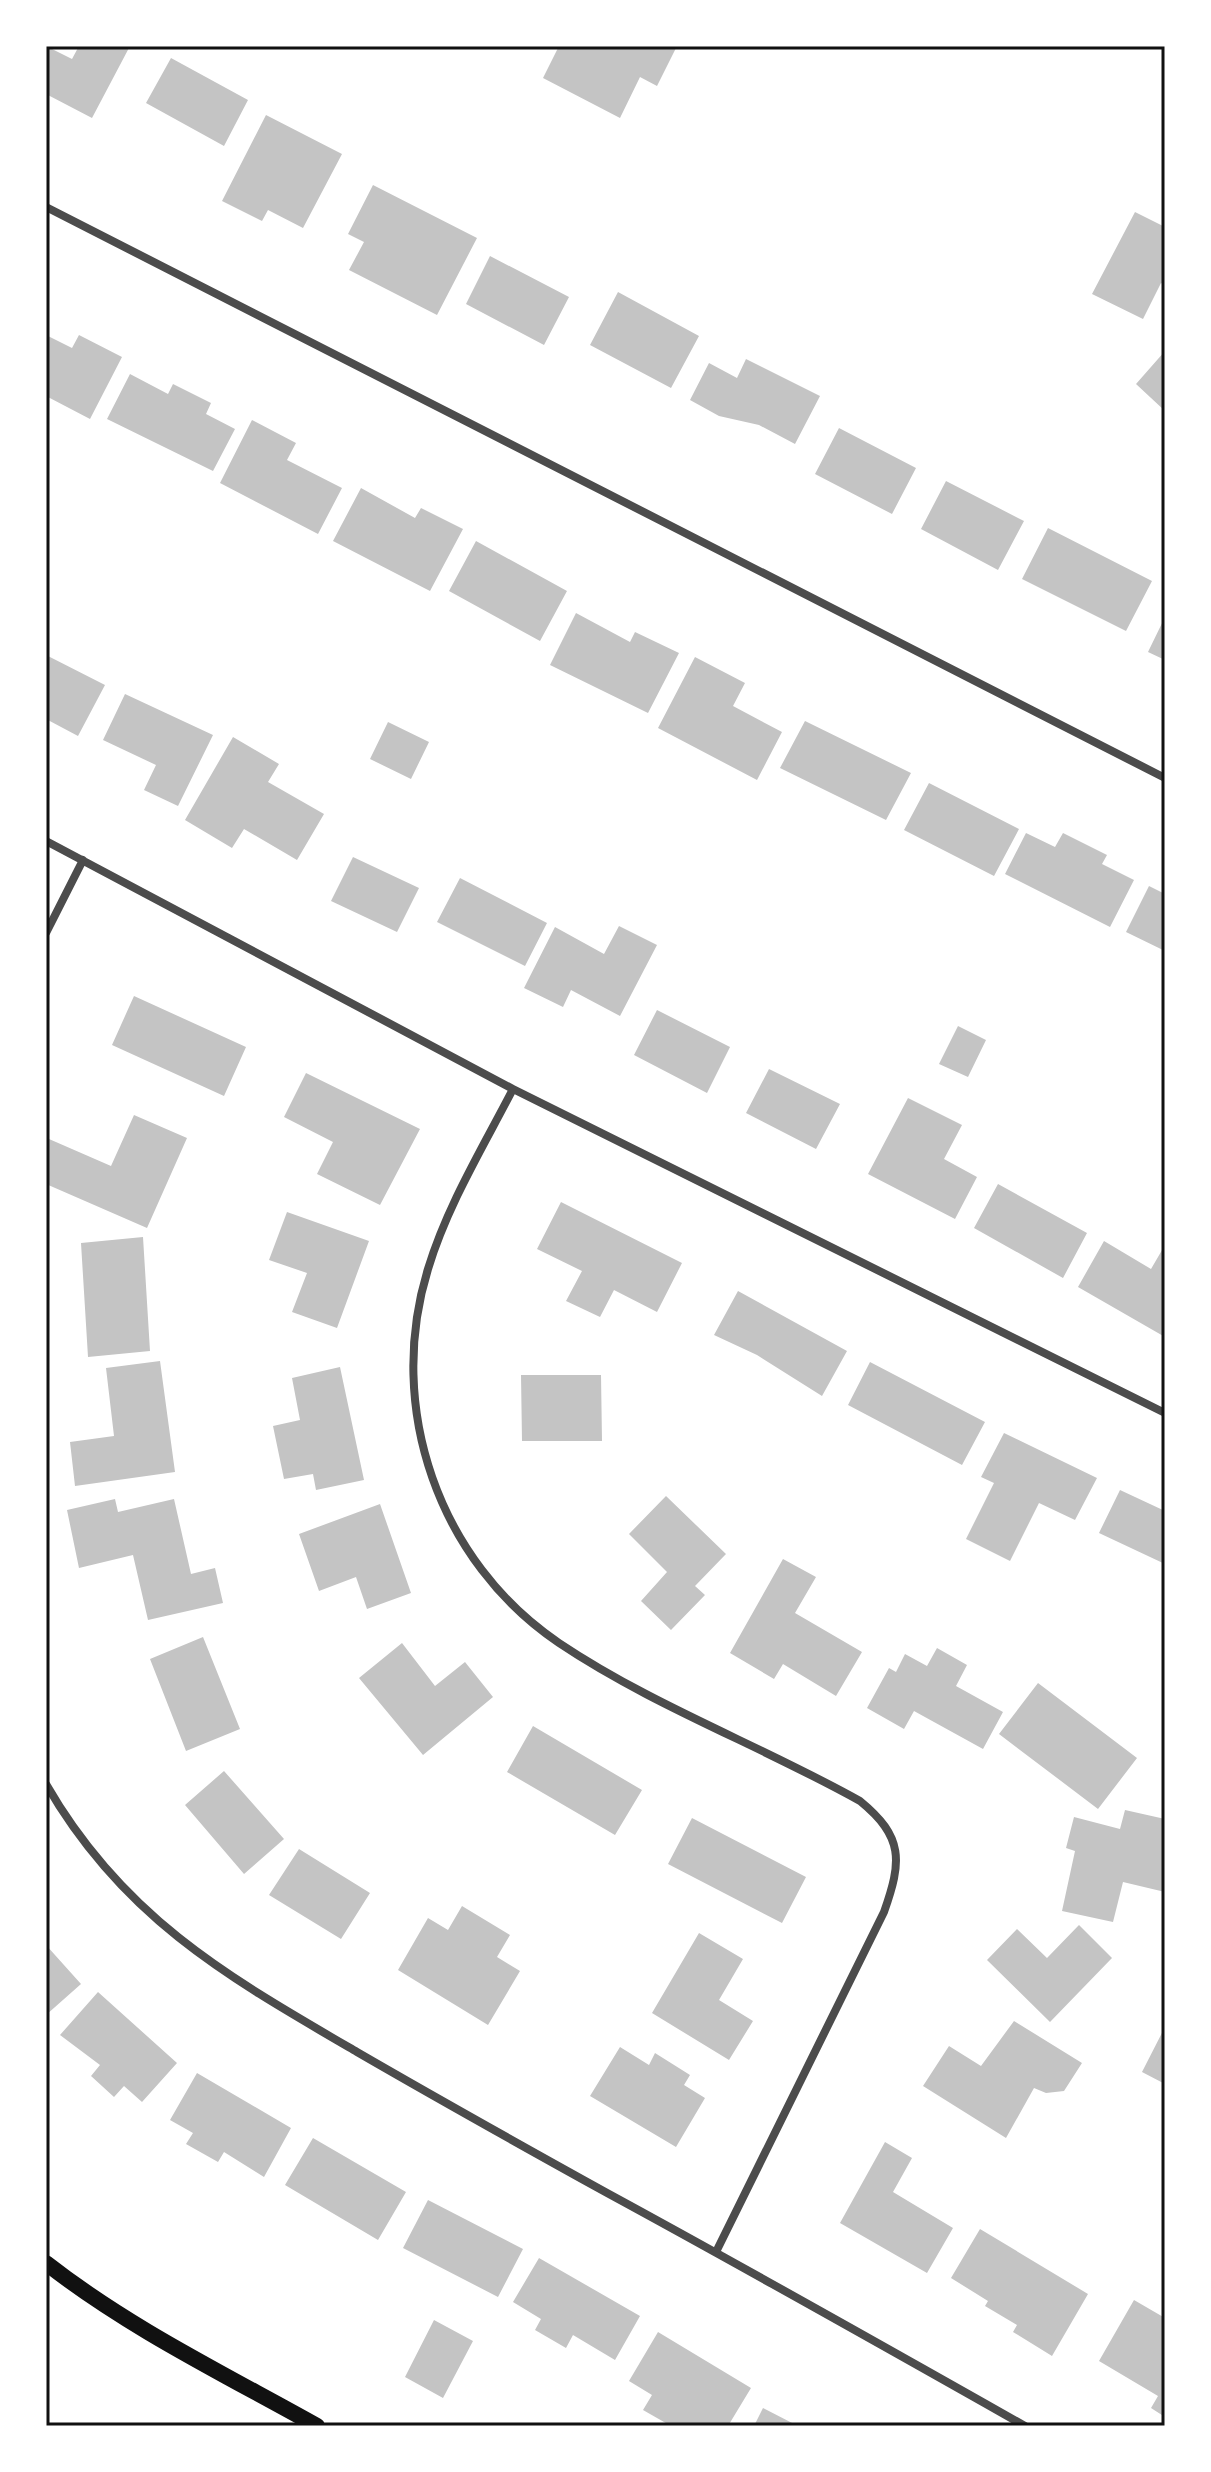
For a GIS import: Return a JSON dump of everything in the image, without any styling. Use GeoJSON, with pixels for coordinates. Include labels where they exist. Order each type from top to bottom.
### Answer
{"type":"FeatureCollection","features":[{"type":"Feature","properties":{"kind":"main road"},"geometry":{"type":"LineString","coordinates":[[46,2263],[143,2328],[317,2426]]}},
{"type":"Feature","properties":{"kind":"street"},"geometry":{"type":"LineString","coordinates":[[46,207],[1165,778]]}},
{"type":"Feature","properties":{"kind":"street"},"geometry":{"type":"LineString","coordinates":[[46,841],[513,1089],[1165,1413]]}},
{"type":"Feature","properties":{"kind":"street"},"geometry":{"type":"LineString","coordinates":[[46,933],[83,860]]}},
{"type":"Feature","properties":{"kind":"street"},"geometry":{"type":"LineString","coordinates":[[513,1089],[438,1240],[420,1301],[413,1348],[415,1400],[435,1488],[455,1532],[483,1574],[509,1602],[559,1643],[860,1801],[881,1819],[894,1838],[897,1861],[893,1886],[869,1946],[716,2252]]}},
{"type":"Feature","properties":{"kind":"street"},"geometry":{"type":"LineString","coordinates":[[46,1784],[93,1855],[136,1904],[181,1943],[238,1982],[470,2118],[1025,2426]]}},
{"type":"Feature","properties":{"kind":"building"},"geometry":{"type":"Polygon","coordinates":[[[46,46],[72,59],[79,46],[130,46],[92,118],[46,94],[46,46]]]}},
{"type":"Feature","properties":{"kind":"building"},"geometry":{"type":"Polygon","coordinates":[[[559,46],[677,46],[657,86],[640,77],[620,118],[543,78],[559,46]]]}},
{"type":"Feature","properties":{"kind":"building"},"geometry":{"type":"Polygon","coordinates":[[[171,58],[248,100],[224,146],[146,103],[171,58]]]}},
{"type":"Feature","properties":{"kind":"building"},"geometry":{"type":"Polygon","coordinates":[[[266,115],[342,154],[303,228],[268,210],[262,221],[222,201],[266,115]]]}},
{"type":"Feature","properties":{"kind":"building"},"geometry":{"type":"Polygon","coordinates":[[[373,185],[477,238],[437,315],[349,270],[364,242],[348,234],[373,185]]]}},
{"type":"Feature","properties":{"kind":"building"},"geometry":{"type":"Polygon","coordinates":[[[1135,212],[1165,227],[1165,285],[1161,283],[1143,319],[1092,294],[1135,212]]]}},
{"type":"Feature","properties":{"kind":"building"},"geometry":{"type":"Polygon","coordinates":[[[490,256],[569,297],[544,345],[466,304],[490,256]]]}},
{"type":"Feature","properties":{"kind":"building"},"geometry":{"type":"Polygon","coordinates":[[[618,292],[699,336],[671,388],[590,345],[618,292]]]}},
{"type":"Feature","properties":{"kind":"building"},"geometry":{"type":"Polygon","coordinates":[[[46,335],[72,348],[79,335],[122,357],[90,419],[46,396],[46,335]]]}},
{"type":"Feature","properties":{"kind":"building"},"geometry":{"type":"Polygon","coordinates":[[[1165,351],[1165,411],[1136,384],[1165,351]]]}},
{"type":"Feature","properties":{"kind":"building"},"geometry":{"type":"Polygon","coordinates":[[[746,359],[820,396],[795,444],[759,425],[719,416],[690,400],[709,363],[737,378],[746,359]]]}},
{"type":"Feature","properties":{"kind":"building"},"geometry":{"type":"Polygon","coordinates":[[[130,374],[168,394],[173,384],[211,403],[206,414],[235,429],[213,471],[107,419],[130,374]]]}},
{"type":"Feature","properties":{"kind":"building"},"geometry":{"type":"Polygon","coordinates":[[[252,420],[296,443],[287,460],[342,488],[318,534],[220,483],[252,420]]]}},
{"type":"Feature","properties":{"kind":"building"},"geometry":{"type":"Polygon","coordinates":[[[839,428],[916,468],[892,514],[815,474],[839,428]]]}},
{"type":"Feature","properties":{"kind":"building"},"geometry":{"type":"Polygon","coordinates":[[[946,481],[1024,521],[998,570],[921,529],[946,481]]]}},
{"type":"Feature","properties":{"kind":"building"},"geometry":{"type":"Polygon","coordinates":[[[361,488],[415,518],[421,508],[463,529],[430,591],[333,541],[361,488]]]}},
{"type":"Feature","properties":{"kind":"building"},"geometry":{"type":"Polygon","coordinates":[[[1048,528],[1152,581],[1126,631],[1022,579],[1048,528]]]}},
{"type":"Feature","properties":{"kind":"building"},"geometry":{"type":"Polygon","coordinates":[[[476,541],[567,591],[540,641],[449,591],[476,541]]]}},
{"type":"Feature","properties":{"kind":"building"},"geometry":{"type":"Polygon","coordinates":[[[576,613],[630,642],[635,632],[679,653],[648,713],[550,665],[576,613]]]}},
{"type":"Feature","properties":{"kind":"building"},"geometry":{"type":"Polygon","coordinates":[[[1165,617],[1165,660],[1148,652],[1165,617]]]}},
{"type":"Feature","properties":{"kind":"building"},"geometry":{"type":"Polygon","coordinates":[[[46,655],[105,685],[78,736],[46,719],[46,655]]]}},
{"type":"Feature","properties":{"kind":"building"},"geometry":{"type":"Polygon","coordinates":[[[695,657],[745,683],[733,706],[782,732],[757,780],[658,728],[695,657]]]}},
{"type":"Feature","properties":{"kind":"building"},"geometry":{"type":"Polygon","coordinates":[[[125,694],[213,735],[178,806],[144,790],[156,765],[103,740],[125,694]]]}},
{"type":"Feature","properties":{"kind":"building"},"geometry":{"type":"Polygon","coordinates":[[[805,721],[911,773],[886,820],[780,768],[805,721]]]}},
{"type":"Feature","properties":{"kind":"building"},"geometry":{"type":"Polygon","coordinates":[[[388,722],[429,742],[411,779],[370,759],[388,722]]]}},
{"type":"Feature","properties":{"kind":"building"},"geometry":{"type":"Polygon","coordinates":[[[233,737],[279,764],[268,782],[324,814],[297,860],[244,829],[232,848],[185,820],[233,737]]]}},
{"type":"Feature","properties":{"kind":"building"},"geometry":{"type":"Polygon","coordinates":[[[929,783],[1019,829],[994,876],[904,830],[929,783]]]}},
{"type":"Feature","properties":{"kind":"building"},"geometry":{"type":"Polygon","coordinates":[[[1026,833],[1055,847],[1063,833],[1107,855],[1102,864],[1134,880],[1110,927],[1005,874],[1026,833]]]}},
{"type":"Feature","properties":{"kind":"building"},"geometry":{"type":"Polygon","coordinates":[[[353,857],[419,888],[397,932],[331,901],[353,857]]]}},
{"type":"Feature","properties":{"kind":"building"},"geometry":{"type":"Polygon","coordinates":[[[460,878],[547,923],[525,966],[437,922],[460,878]]]}},
{"type":"Feature","properties":{"kind":"building"},"geometry":{"type":"Polygon","coordinates":[[[1149,886],[1165,894],[1165,951],[1126,932],[1149,886]]]}},
{"type":"Feature","properties":{"kind":"building"},"geometry":{"type":"Polygon","coordinates":[[[619,926],[657,945],[620,1016],[571,990],[563,1007],[524,988],[555,927],[604,954],[619,926]]]}},
{"type":"Feature","properties":{"kind":"building"},"geometry":{"type":"Polygon","coordinates":[[[134,996],[246,1047],[224,1096],[112,1045],[134,996]]]}},
{"type":"Feature","properties":{"kind":"building"},"geometry":{"type":"Polygon","coordinates":[[[657,1010],[730,1047],[707,1093],[634,1055],[657,1010]]]}},
{"type":"Feature","properties":{"kind":"building"},"geometry":{"type":"Polygon","coordinates":[[[958,1026],[986,1040],[968,1077],[939,1064],[958,1026]]]}},
{"type":"Feature","properties":{"kind":"building"},"geometry":{"type":"Polygon","coordinates":[[[769,1069],[840,1104],[816,1149],[746,1113],[769,1069]]]}},
{"type":"Feature","properties":{"kind":"building"},"geometry":{"type":"Polygon","coordinates":[[[306,1073],[420,1129],[380,1205],[317,1174],[333,1142],[284,1117],[306,1073]]]}},
{"type":"Feature","properties":{"kind":"building"},"geometry":{"type":"Polygon","coordinates":[[[908,1098],[962,1125],[944,1159],[977,1177],[955,1219],[868,1174],[908,1098]]]}},
{"type":"Feature","properties":{"kind":"building"},"geometry":{"type":"Polygon","coordinates":[[[134,1115],[187,1138],[147,1228],[46,1184],[49,1139],[111,1166],[134,1115]]]}},
{"type":"Feature","properties":{"kind":"building"},"geometry":{"type":"Polygon","coordinates":[[[998,1184],[1087,1233],[1063,1278],[974,1228],[998,1184]]]}},
{"type":"Feature","properties":{"kind":"building"},"geometry":{"type":"Polygon","coordinates":[[[561,1202],[682,1263],[657,1312],[614,1290],[600,1317],[566,1301],[582,1271],[537,1249],[561,1202]]]}},
{"type":"Feature","properties":{"kind":"building"},"geometry":{"type":"Polygon","coordinates":[[[287,1212],[369,1241],[337,1328],[292,1312],[307,1273],[269,1260],[287,1212]]]}},
{"type":"Feature","properties":{"kind":"building"},"geometry":{"type":"Polygon","coordinates":[[[143,1237],[150,1351],[88,1357],[81,1243],[143,1237]]]}},
{"type":"Feature","properties":{"kind":"building"},"geometry":{"type":"Polygon","coordinates":[[[1104,1241],[1151,1269],[1165,1245],[1165,1337],[1078,1287],[1104,1241]]]}},
{"type":"Feature","properties":{"kind":"building"},"geometry":{"type":"Polygon","coordinates":[[[738,1291],[847,1351],[822,1396],[757,1355],[714,1335],[738,1291]]]}},
{"type":"Feature","properties":{"kind":"building"},"geometry":{"type":"Polygon","coordinates":[[[160,1361],[175,1472],[75,1486],[70,1442],[114,1436],[106,1368],[160,1361]]]}},
{"type":"Feature","properties":{"kind":"building"},"geometry":{"type":"Polygon","coordinates":[[[870,1362],[985,1422],[962,1465],[848,1405],[870,1362]]]}},
{"type":"Feature","properties":{"kind":"building"},"geometry":{"type":"Polygon","coordinates":[[[340,1367],[364,1480],[316,1490],[313,1474],[284,1479],[273,1426],[300,1420],[292,1378],[340,1367]]]}},
{"type":"Feature","properties":{"kind":"building"},"geometry":{"type":"Polygon","coordinates":[[[521,1375],[601,1375],[602,1441],[522,1441],[521,1375]]]}},
{"type":"Feature","properties":{"kind":"building"},"geometry":{"type":"Polygon","coordinates":[[[1004,1433],[1097,1478],[1075,1520],[1039,1503],[1010,1561],[966,1539],[994,1483],[981,1477],[1004,1433]]]}},
{"type":"Feature","properties":{"kind":"building"},"geometry":{"type":"Polygon","coordinates":[[[1120,1490],[1165,1511],[1165,1564],[1099,1533],[1120,1490]]]}},
{"type":"Feature","properties":{"kind":"building"},"geometry":{"type":"Polygon","coordinates":[[[666,1496],[726,1554],[695,1586],[705,1595],[671,1630],[641,1601],[667,1572],[629,1534],[666,1496]]]}},
{"type":"Feature","properties":{"kind":"building"},"geometry":{"type":"Polygon","coordinates":[[[115,1499],[118,1512],[174,1499],[191,1574],[215,1568],[223,1603],[148,1620],[133,1555],[79,1568],[67,1510],[115,1499]]]}},
{"type":"Feature","properties":{"kind":"building"},"geometry":{"type":"Polygon","coordinates":[[[380,1504],[411,1593],[367,1609],[356,1577],[319,1591],[299,1534],[380,1504]]]}},
{"type":"Feature","properties":{"kind":"building"},"geometry":{"type":"Polygon","coordinates":[[[783,1559],[816,1577],[795,1613],[862,1652],[836,1696],[783,1664],[774,1679],[730,1653],[783,1559]]]}},
{"type":"Feature","properties":{"kind":"building"},"geometry":{"type":"Polygon","coordinates":[[[203,1637],[240,1729],[186,1751],[150,1659],[203,1637]]]}},
{"type":"Feature","properties":{"kind":"building"},"geometry":{"type":"Polygon","coordinates":[[[402,1643],[435,1686],[465,1662],[493,1697],[423,1755],[359,1678],[402,1643]]]}},
{"type":"Feature","properties":{"kind":"building"},"geometry":{"type":"Polygon","coordinates":[[[937,1648],[967,1665],[956,1686],[1003,1712],[983,1749],[914,1711],[904,1729],[867,1708],[889,1668],[896,1672],[905,1654],[927,1666],[937,1648]]]}},
{"type":"Feature","properties":{"kind":"building"},"geometry":{"type":"Polygon","coordinates":[[[1038,1683],[1137,1758],[1098,1809],[999,1734],[1038,1683]]]}},
{"type":"Feature","properties":{"kind":"building"},"geometry":{"type":"Polygon","coordinates":[[[533,1726],[642,1790],[615,1835],[507,1772],[533,1726]]]}},
{"type":"Feature","properties":{"kind":"building"},"geometry":{"type":"Polygon","coordinates":[[[224,1771],[284,1839],[244,1874],[185,1805],[224,1771]]]}},
{"type":"Feature","properties":{"kind":"building"},"geometry":{"type":"Polygon","coordinates":[[[1125,1810],[1165,1819],[1165,1892],[1123,1882],[1113,1922],[1062,1911],[1075,1851],[1066,1848],[1074,1817],[1120,1829],[1125,1810]]]}},
{"type":"Feature","properties":{"kind":"building"},"geometry":{"type":"Polygon","coordinates":[[[692,1818],[806,1877],[782,1923],[668,1864],[692,1818]]]}},
{"type":"Feature","properties":{"kind":"building"},"geometry":{"type":"Polygon","coordinates":[[[299,1849],[370,1893],[341,1939],[269,1895],[299,1849]]]}},
{"type":"Feature","properties":{"kind":"building"},"geometry":{"type":"Polygon","coordinates":[[[462,1906],[510,1935],[497,1957],[520,1971],[488,2025],[398,1970],[428,1918],[448,1930],[462,1906]]]}},
{"type":"Feature","properties":{"kind":"building"},"geometry":{"type":"Polygon","coordinates":[[[1079,1925],[1112,1958],[1050,2022],[987,1960],[1017,1929],[1047,1958],[1079,1925]]]}},
{"type":"Feature","properties":{"kind":"building"},"geometry":{"type":"Polygon","coordinates":[[[699,1933],[743,1959],[719,2000],[753,2021],[729,2060],[652,2013],[699,1933]]]}},
{"type":"Feature","properties":{"kind":"building"},"geometry":{"type":"Polygon","coordinates":[[[46,1945],[81,1984],[46,2015],[46,1945]]]}},
{"type":"Feature","properties":{"kind":"building"},"geometry":{"type":"Polygon","coordinates":[[[98,1992],[177,2063],[142,2102],[124,2086],[114,2097],[91,2076],[100,2065],[60,2035],[98,1992]]]}},
{"type":"Feature","properties":{"kind":"building"},"geometry":{"type":"Polygon","coordinates":[[[1014,2021],[1082,2063],[1064,2091],[1046,2093],[1034,2088],[1006,2138],[923,2086],[949,2046],[981,2066],[1014,2021]]]}},
{"type":"Feature","properties":{"kind":"building"},"geometry":{"type":"Polygon","coordinates":[[[1165,2027],[1165,2084],[1142,2072],[1165,2027]]]}},
{"type":"Feature","properties":{"kind":"building"},"geometry":{"type":"Polygon","coordinates":[[[620,2047],[649,2065],[655,2053],[690,2075],[684,2085],[705,2098],[676,2147],[590,2096],[620,2047]]]}},
{"type":"Feature","properties":{"kind":"building"},"geometry":{"type":"Polygon","coordinates":[[[197,2073],[291,2128],[264,2177],[224,2152],[218,2162],[186,2144],[193,2133],[170,2120],[197,2073]]]}},
{"type":"Feature","properties":{"kind":"building"},"geometry":{"type":"Polygon","coordinates":[[[313,2138],[406,2192],[378,2240],[285,2185],[313,2138]]]}},
{"type":"Feature","properties":{"kind":"building"},"geometry":{"type":"Polygon","coordinates":[[[885,2142],[912,2158],[893,2192],[953,2228],[927,2273],[840,2223],[885,2142]]]}},
{"type":"Feature","properties":{"kind":"building"},"geometry":{"type":"Polygon","coordinates":[[[428,2200],[523,2249],[498,2297],[403,2248],[428,2200]]]}},
{"type":"Feature","properties":{"kind":"building"},"geometry":{"type":"Polygon","coordinates":[[[980,2229],[1088,2294],[1052,2356],[1013,2332],[1017,2325],[985,2306],[988,2301],[951,2278],[980,2229]]]}},
{"type":"Feature","properties":{"kind":"building"},"geometry":{"type":"Polygon","coordinates":[[[539,2258],[640,2316],[615,2360],[573,2335],[566,2348],[535,2330],[541,2319],[513,2302],[539,2258]]]}},
{"type":"Feature","properties":{"kind":"building"},"geometry":{"type":"Polygon","coordinates":[[[1134,2300],[1165,2318],[1165,2417],[1151,2408],[1158,2396],[1099,2361],[1134,2300]]]}},
{"type":"Feature","properties":{"kind":"building"},"geometry":{"type":"Polygon","coordinates":[[[434,2320],[473,2341],[443,2398],[405,2377],[434,2320]]]}},
{"type":"Feature","properties":{"kind":"building"},"geometry":{"type":"Polygon","coordinates":[[[658,2332],[751,2388],[728,2426],[671,2426],[643,2410],[652,2395],[629,2381],[658,2332]]]}},
{"type":"Feature","properties":{"kind":"building"},"geometry":{"type":"Polygon","coordinates":[[[763,2408],[798,2426],[754,2426],[763,2408]]]}}]}
